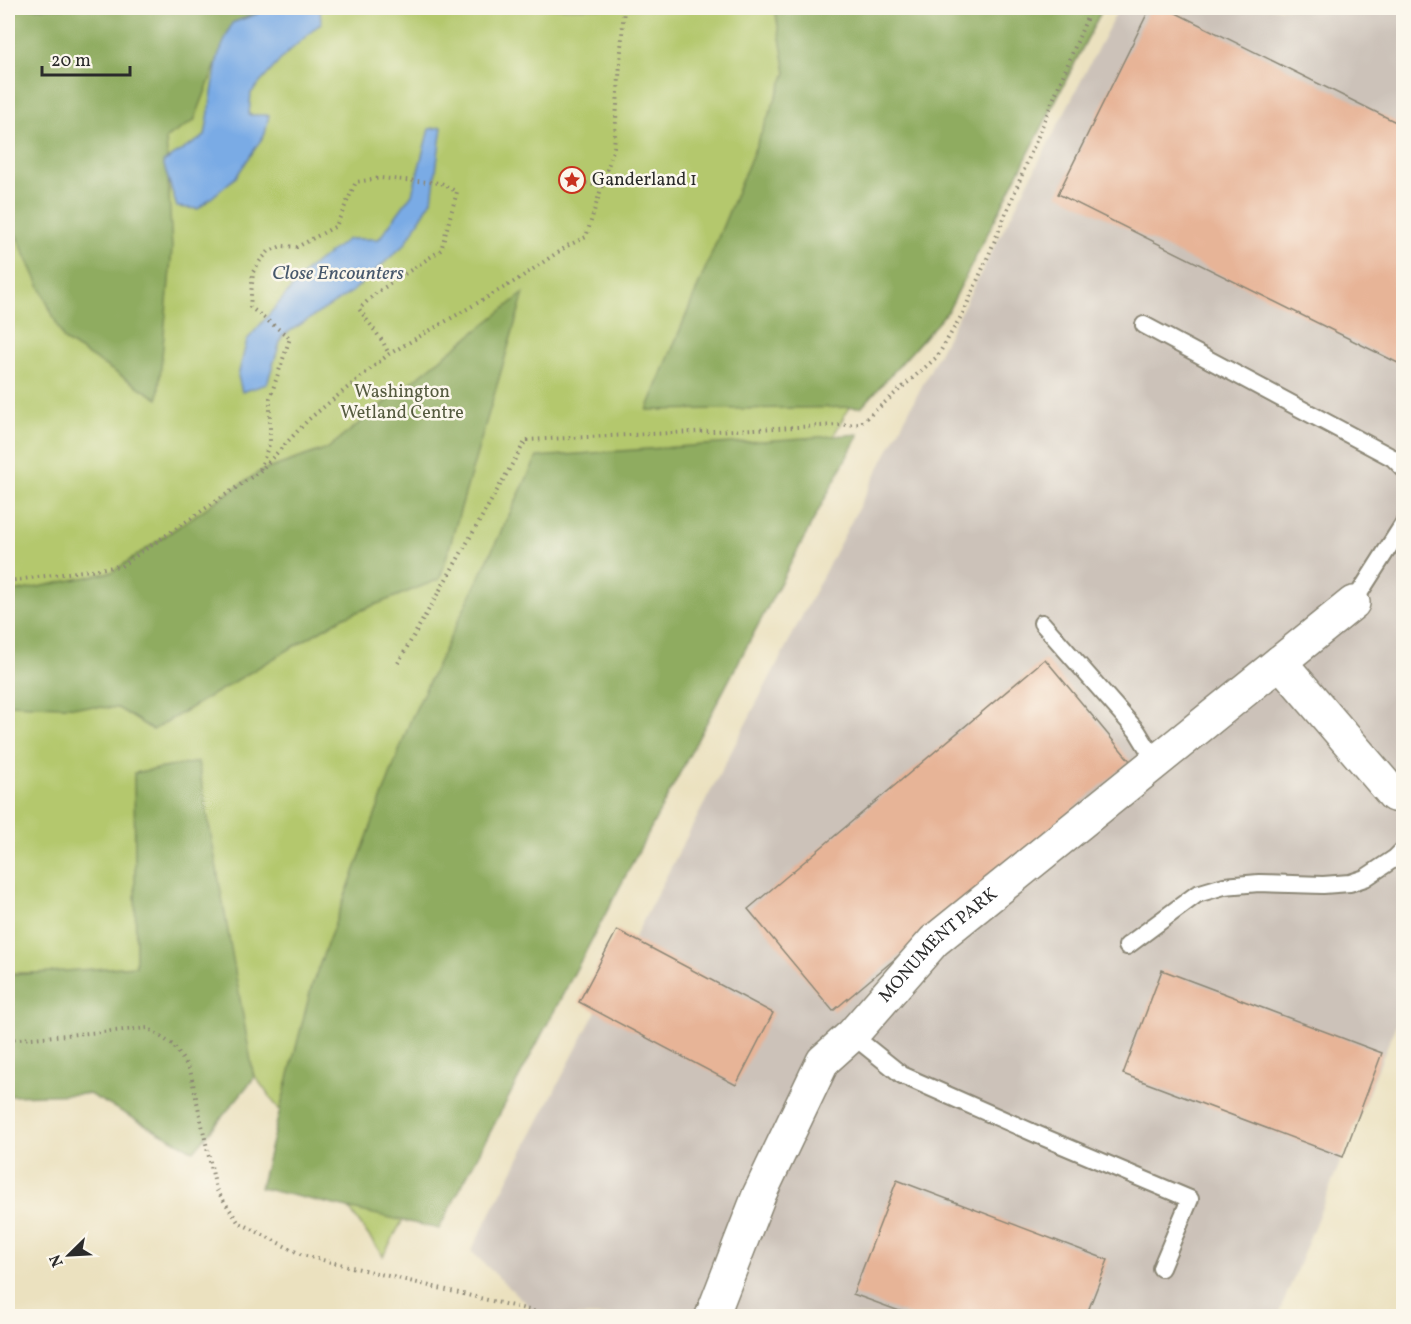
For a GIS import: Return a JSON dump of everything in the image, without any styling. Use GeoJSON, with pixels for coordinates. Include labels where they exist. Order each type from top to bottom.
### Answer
{"type":"FeatureCollection","features":[{"type":"Feature","properties":{"kind":"street","name":"MONUMENT PARK"},"geometry":{"type":"LineString","coordinates":[[712,1317],[759,1195],[823,1061],[852,1035],[934,940],[1353,603]]}},
{"type":"Feature","properties":{"kind":"street"},"geometry":{"type":"LineString","coordinates":[[1280,662],[1399,802]]}},
{"type":"Feature","properties":{"kind":"lane"},"geometry":{"type":"LineString","coordinates":[[1144,325],[1393,458],[1404,469]]}},
{"type":"Feature","properties":{"kind":"lane"},"geometry":{"type":"LineString","coordinates":[[1353,603],[1404,523]]}},
{"type":"Feature","properties":{"kind":"lane"},"geometry":{"type":"LineString","coordinates":[[1042,623],[1137,731],[1156,762]]}},
{"type":"Feature","properties":{"kind":"lane"},"geometry":{"type":"LineString","coordinates":[[1127,946],[1197,894],[1224,886],[1260,883],[1323,885],[1350,883],[1365,878],[1395,858],[1404,849]]}},
{"type":"Feature","properties":{"kind":"lane"},"geometry":{"type":"LineString","coordinates":[[852,1035],[902,1075],[1190,1199],[1161,1268]]}},
{"type":"Feature","properties":{"kind":"path"},"geometry":{"type":"LineString","coordinates":[[8,581],[121,566],[259,472],[309,419],[389,354],[517,280],[567,246],[586,237],[614,147],[624,8]]}},
{"type":"Feature","properties":{"kind":"path"},"geometry":{"type":"LineString","coordinates":[[398,663],[526,440],[860,424],[937,357],[963,313],[990,252],[1091,8]]}},
{"type":"Feature","properties":{"kind":"path"},"geometry":{"type":"LineString","coordinates":[[259,472],[270,442],[270,398],[290,338],[250,307],[253,272],[269,251],[282,246],[297,247],[336,226],[356,182],[380,178],[441,183],[457,192],[441,250],[376,293],[359,309],[389,354]]}},
{"type":"Feature","properties":{"kind":"path"},"geometry":{"type":"LineString","coordinates":[[586,183],[602,187]]}},
{"type":"Feature","properties":{"kind":"path"},"geometry":{"type":"LineString","coordinates":[[8,1040],[148,1028],[173,1045],[190,1070],[216,1189],[238,1222],[302,1255],[554,1317]]}},
{"type":"Feature","properties":{"kind":"shaded area"},"geometry":{"type":"Polygon","coordinates":[[[1119,8],[1403,8],[1403,1007],[1278,1316],[539,1316],[471,1251],[1119,8]]]}},
{"type":"Feature","properties":{"kind":"green space","name":"Washington Wetland Centre"},"geometry":{"type":"Polygon","coordinates":[[[8,8],[1063,8],[846,413],[383,1256],[181,972],[8,973],[8,8]]]}},
{"type":"Feature","properties":{"kind":"green space"},"geometry":{"type":"Polygon","coordinates":[[[8,8],[267,8],[232,23],[194,121],[166,138],[172,249],[158,399],[64,340],[8,217],[8,8]]]}},
{"type":"Feature","properties":{"kind":"green space"},"geometry":{"type":"Polygon","coordinates":[[[775,8],[1103,8],[948,311],[862,407],[647,410],[786,73],[775,8]]]}},
{"type":"Feature","properties":{"kind":"green space"},"geometry":{"type":"Polygon","coordinates":[[[524,293],[440,579],[342,618],[153,730],[118,708],[8,704],[8,593],[112,572],[259,472],[328,448],[524,293]]]}},
{"type":"Feature","properties":{"kind":"green space"},"geometry":{"type":"Polygon","coordinates":[[[859,434],[439,1229],[260,1188],[312,985],[411,719],[537,457],[859,434]]]}},
{"type":"Feature","properties":{"kind":"green space"},"geometry":{"type":"Polygon","coordinates":[[[198,762],[254,1078],[194,1151],[89,1094],[8,1096],[8,975],[136,966],[134,773],[198,762]]]}},
{"type":"Feature","properties":{"kind":"water"},"geometry":{"type":"Polygon","coordinates":[[[267,8],[320,8],[321,23],[285,55],[251,93],[249,115],[269,115],[265,134],[236,177],[198,209],[177,207],[163,162],[205,136],[218,56],[232,23],[267,8]]]}},
{"type":"Feature","properties":{"kind":"water","name":"Close Encounters"},"geometry":{"type":"Polygon","coordinates":[[[442,127],[432,200],[405,244],[352,292],[282,336],[267,384],[242,392],[238,376],[247,340],[308,269],[348,239],[379,239],[412,194],[429,129],[442,127]]]}},
{"type":"Feature","properties":{"kind":"building"},"geometry":{"type":"Polygon","coordinates":[[[1150,8],[1166,8],[1404,126],[1404,366],[1058,194],[1150,8]]]}},
{"type":"Feature","properties":{"kind":"building"},"geometry":{"type":"Polygon","coordinates":[[[1045,659],[1130,761],[833,1011],[748,909],[1045,659]]]}},
{"type":"Feature","properties":{"kind":"building"},"geometry":{"type":"Polygon","coordinates":[[[617,930],[773,1013],[736,1085],[579,1002],[617,930]]]}},
{"type":"Feature","properties":{"kind":"building"},"geometry":{"type":"Polygon","coordinates":[[[1162,970],[1382,1053],[1343,1157],[1123,1074],[1162,970]]]}},
{"type":"Feature","properties":{"kind":"building"},"geometry":{"type":"Polygon","coordinates":[[[897,1180],[1108,1260],[1086,1316],[913,1316],[853,1294],[897,1180]]]}},
{"type":"Feature","properties":{"kind":"place","name":"Ganderland 1"},"geometry":{"type":"Point","coordinates":[572,180]}}]}
